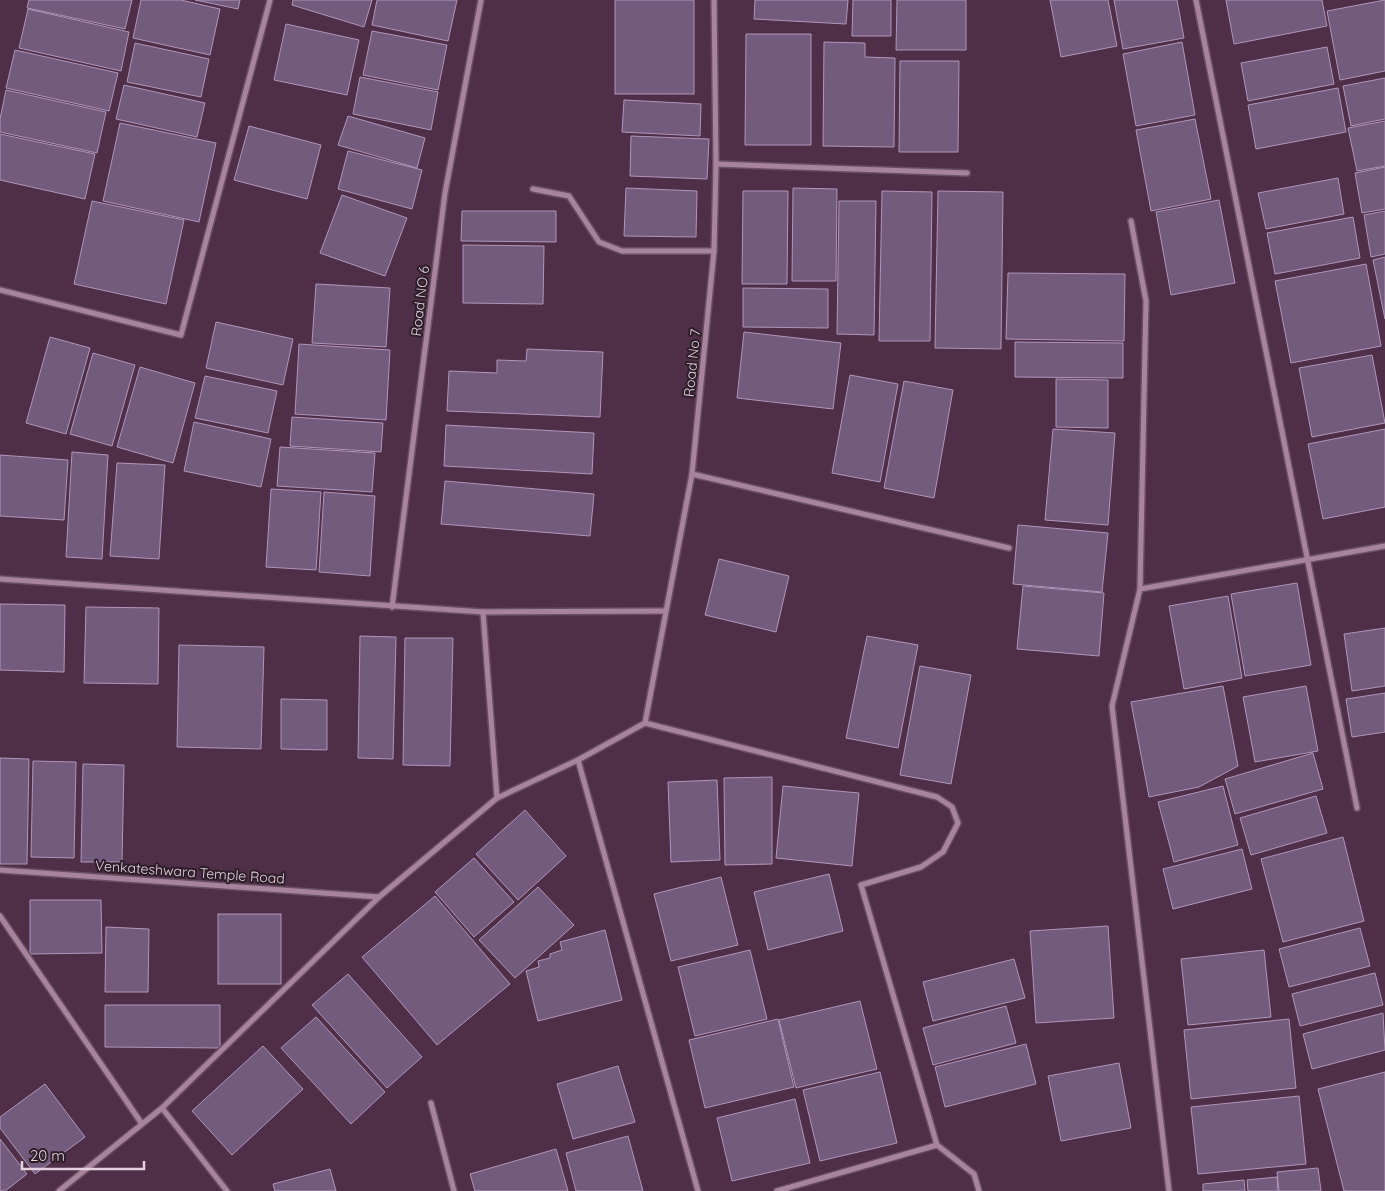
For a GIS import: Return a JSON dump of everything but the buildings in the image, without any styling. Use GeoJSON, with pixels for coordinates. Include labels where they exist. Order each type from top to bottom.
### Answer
{"type":"FeatureCollection","features":[{"type":"Feature","properties":{"kind":"street"},"geometry":{"type":"LineString","coordinates":[[0,290],[180,335],[270,0]]}},
{"type":"Feature","properties":{"kind":"street","name":"Road NO 6"},"geometry":{"type":"LineString","coordinates":[[392,607],[445,192],[481,0]]}},
{"type":"Feature","properties":{"kind":"street","name":"Road No 7"},"geometry":{"type":"LineString","coordinates":[[645,723],[664,611],[692,474],[714,251],[716,164],[714,0]]}},
{"type":"Feature","properties":{"kind":"street"},"geometry":{"type":"LineString","coordinates":[[1196,0],[1357,808]]}},
{"type":"Feature","properties":{"kind":"street"},"geometry":{"type":"LineString","coordinates":[[716,164],[967,173]]}},
{"type":"Feature","properties":{"kind":"street"},"geometry":{"type":"LineString","coordinates":[[533,189],[569,196],[599,242],[622,251],[714,251]]}},
{"type":"Feature","properties":{"kind":"street"},"geometry":{"type":"LineString","coordinates":[[1131,221],[1146,301],[1140,589],[1112,706],[1169,1191]]}},
{"type":"Feature","properties":{"kind":"street"},"geometry":{"type":"LineString","coordinates":[[692,474],[1009,548]]}},
{"type":"Feature","properties":{"kind":"street"},"geometry":{"type":"LineString","coordinates":[[1140,589],[1385,546]]}},
{"type":"Feature","properties":{"kind":"street"},"geometry":{"type":"LineString","coordinates":[[0,579],[483,612],[664,611]]}},
{"type":"Feature","properties":{"kind":"street"},"geometry":{"type":"LineString","coordinates":[[483,612],[497,798]]}},
{"type":"Feature","properties":{"kind":"street"},"geometry":{"type":"LineString","coordinates":[[59,1191],[162,1108],[379,897],[497,798],[578,760],[645,723],[937,798],[952,807],[958,823],[943,852],[921,867],[861,885],[937,1145],[974,1174],[979,1191]]}},
{"type":"Feature","properties":{"kind":"street"},"geometry":{"type":"LineString","coordinates":[[578,760],[698,1191]]}},
{"type":"Feature","properties":{"kind":"street","name":"Venkateshwara Temple Road"},"geometry":{"type":"LineString","coordinates":[[0,870],[379,897]]}},
{"type":"Feature","properties":{"kind":"street"},"geometry":{"type":"LineString","coordinates":[[0,916],[142,1124]]}},
{"type":"Feature","properties":{"kind":"street"},"geometry":{"type":"LineString","coordinates":[[431,1103],[454,1191]]}},
{"type":"Feature","properties":{"kind":"street"},"geometry":{"type":"LineString","coordinates":[[162,1108],[226,1191]]}},
{"type":"Feature","properties":{"kind":"street"},"geometry":{"type":"LineString","coordinates":[[777,1191],[937,1145]]}}]}
